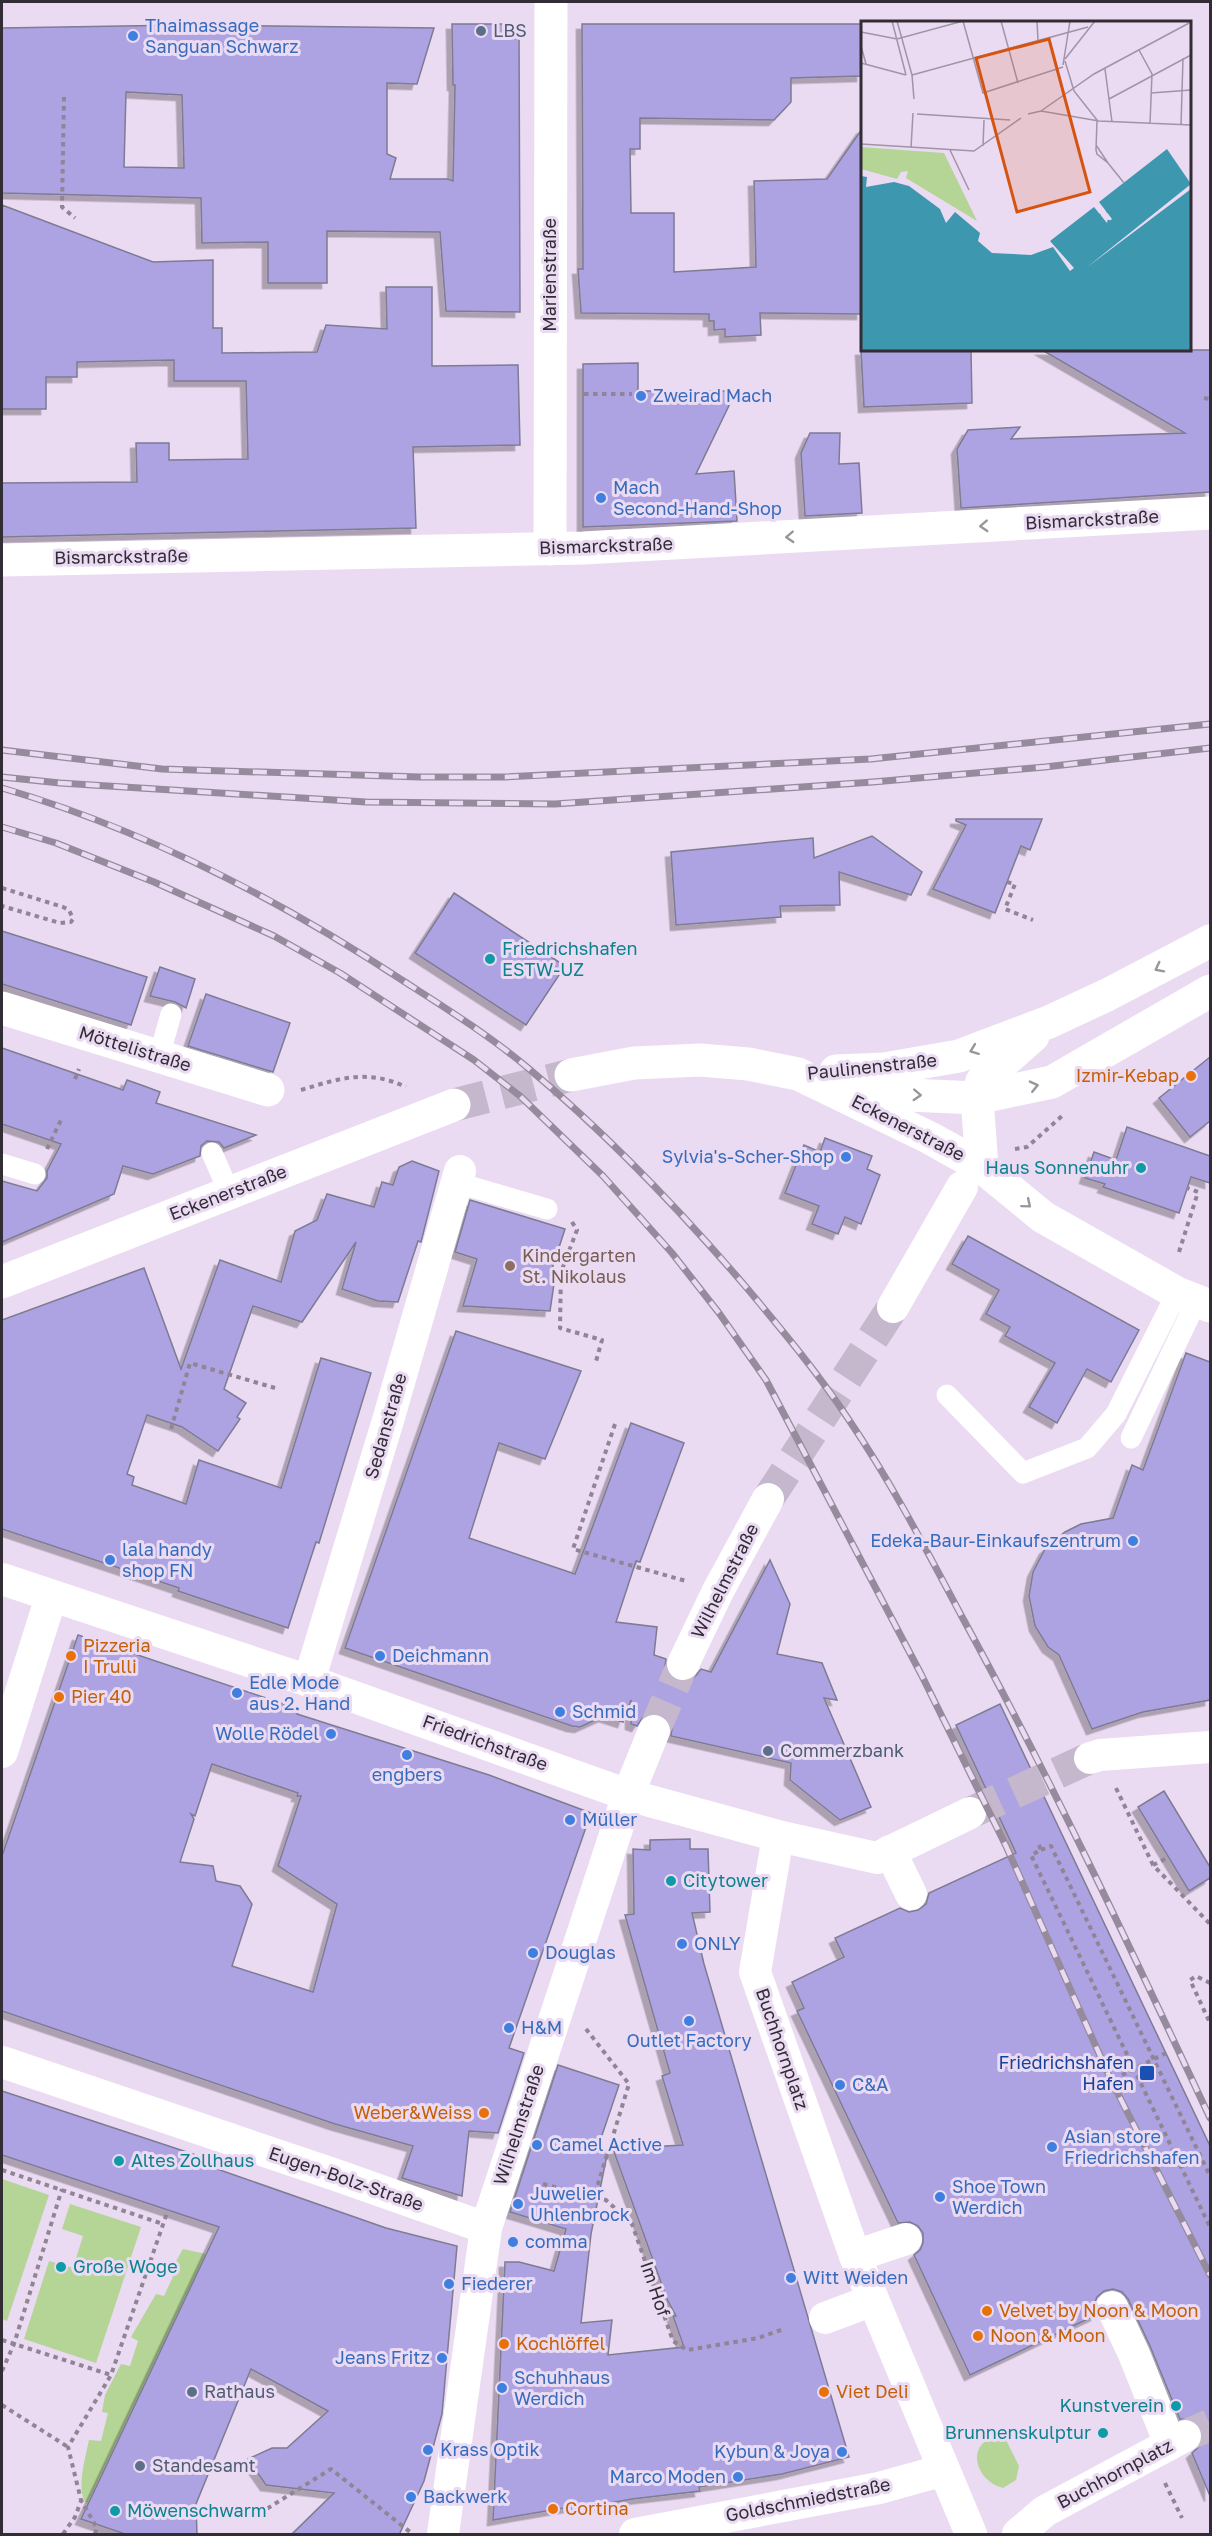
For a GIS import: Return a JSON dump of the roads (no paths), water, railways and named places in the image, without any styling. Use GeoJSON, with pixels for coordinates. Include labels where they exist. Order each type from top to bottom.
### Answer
{"type":"FeatureCollection","features":[{"type":"Feature","properties":{"kind":"main road","name":"Marienstraße"},"geometry":{"type":"LineString","coordinates":[[550,549],[551,2]]}},
{"type":"Feature","properties":{"kind":"main road","name":"Bismarckstraße"},"geometry":{"type":"LineString","coordinates":[[2,560],[583,548],[1210,513]]}},
{"type":"Feature","properties":{"kind":"main road","name":"Paulinenstraße"},"geometry":{"type":"LineString","coordinates":[[798,1074],[884,1069],[959,1056],[1049,1022],[1107,995],[1210,941]]}},
{"type":"Feature","properties":{"kind":"main road","name":"Paulinenstraße"},"geometry":{"type":"LineString","coordinates":[[798,1074],[886,1094],[977,1098],[1052,1082],[1210,991]]}},
{"type":"Feature","properties":{"kind":"main road","name":"Möttelistraße"},"geometry":{"type":"LineString","coordinates":[[2,1008],[268,1090]]}},
{"type":"Feature","properties":{"kind":"main road"},"geometry":{"type":"LineString","coordinates":[[972,1177],[977,1098],[982,1081],[1049,1022]]}},
{"type":"Feature","properties":{"kind":"main road","name":"Eckenerstraße"},"geometry":{"type":"LineString","coordinates":[[571,1075],[634,1063],[700,1060],[748,1064],[798,1074],[930,1138],[972,1177],[1195,1299]]}},
{"type":"Feature","properties":{"kind":"main road","name":"Eckenerstraße"},"geometry":{"type":"LineString","coordinates":[[2,1282],[454,1105]]}},
{"type":"Feature","properties":{"kind":"street","name":"Sedanstraße"},"geometry":{"type":"LineString","coordinates":[[309,1681],[459,1177]]}},
{"type":"Feature","properties":{"kind":"street"},"geometry":{"type":"LineString","coordinates":[[893,1307],[972,1177]]}},
{"type":"Feature","properties":{"kind":"street","name":"Wilhelmstraße"},"geometry":{"type":"LineString","coordinates":[[683,1664],[718,1591],[768,1499]]}},
{"type":"Feature","properties":{"kind":"street","name":"Friedrichstraße"},"geometry":{"type":"LineString","coordinates":[[2,1579],[309,1681],[628,1795],[778,1836],[877,1858],[970,1813]]}},
{"type":"Feature","properties":{"kind":"street"},"geometry":{"type":"LineString","coordinates":[[2,1752],[51,1597]]}},
{"type":"Feature","properties":{"kind":"street","name":"Wilhelmstraße"},"geometry":{"type":"LineString","coordinates":[[443,2535],[486,2228],[628,1795],[654,1731]]}},
{"type":"Feature","properties":{"kind":"street"},"geometry":{"type":"LineString","coordinates":[[1095,1756],[1210,1747]]}},
{"type":"Feature","properties":{"kind":"street","name":"Buchhornplatz"},"geometry":{"type":"LineString","coordinates":[[778,1836],[755,1972],[855,2256],[971,2535]]}},
{"type":"Feature","properties":{"kind":"street"},"geometry":{"type":"LineString","coordinates":[[890,1851],[911,1893]]}},
{"type":"Feature","properties":{"kind":"street","name":"Eugen-Bolz-Straße"},"geometry":{"type":"LineString","coordinates":[[2,2062],[486,2228]]}},
{"type":"Feature","properties":{"kind":"street"},"geometry":{"type":"LineString","coordinates":[[855,2256],[906,2239]]}},
{"type":"Feature","properties":{"kind":"street"},"geometry":{"type":"LineString","coordinates":[[825,2318],[873,2300]]}},
{"type":"Feature","properties":{"kind":"street","name":"Buchhornplatz"},"geometry":{"type":"LineString","coordinates":[[1018,2535],[1050,2523],[1177,2440],[1112,2307]]}},
{"type":"Feature","properties":{"kind":"street","name":"Goldschmiedstraße"},"geometry":{"type":"LineString","coordinates":[[635,2535],[879,2488],[944,2470]]}},
{"type":"Feature","properties":{"kind":"lane"},"geometry":{"type":"LineString","coordinates":[[159,1057],[171,1014]]}},
{"type":"Feature","properties":{"kind":"lane"},"geometry":{"type":"LineString","coordinates":[[212,1153],[229,1192]]}},
{"type":"Feature","properties":{"kind":"lane"},"geometry":{"type":"LineString","coordinates":[[2,1164],[35,1174]]}},
{"type":"Feature","properties":{"kind":"lane"},"geometry":{"type":"LineString","coordinates":[[459,1177],[547,1209]]}},
{"type":"Feature","properties":{"kind":"lane"},"geometry":{"type":"LineString","coordinates":[[947,1395],[1023,1473],[1087,1448],[1116,1414],[1195,1299]]}},
{"type":"Feature","properties":{"kind":"lane"},"geometry":{"type":"LineString","coordinates":[[1131,1438],[1195,1299]]}},
{"type":"Feature","properties":{"kind":"tunnel"},"geometry":{"type":"LineString","coordinates":[[454,1105],[571,1075]]}},
{"type":"Feature","properties":{"kind":"tunnel"},"geometry":{"type":"LineString","coordinates":[[768,1499],[893,1307]]}},
{"type":"Feature","properties":{"kind":"tunnel"},"geometry":{"type":"LineString","coordinates":[[654,1731],[683,1664]]}},
{"type":"Feature","properties":{"kind":"tunnel"},"geometry":{"type":"LineString","coordinates":[[970,1813],[1090,1758]]}},
{"type":"Feature","properties":{"kind":"tunnel"},"geometry":{"type":"LineString","coordinates":[[1185,2436],[1210,2425]]}},
{"type":"Feature","properties":{"kind":"railway"},"geometry":{"type":"LineString","coordinates":[[2,750],[162,769],[420,777],[505,777],[871,759],[1210,724]]}},
{"type":"Feature","properties":{"kind":"railway"},"geometry":{"type":"LineString","coordinates":[[2,777],[60,783],[366,802],[555,804],[873,782],[1045,767],[1210,748]]}},
{"type":"Feature","properties":{"kind":"railway"},"geometry":{"type":"LineString","coordinates":[[2,788],[108,824],[160,846],[261,896],[358,952],[468,1023],[528,1068],[586,1119],[695,1229],[746,1287],[812,1369],[849,1420],[894,1492],[1059,1802],[1210,2118]]}},
{"type":"Feature","properties":{"kind":"railway"},"geometry":{"type":"LineString","coordinates":[[2,827],[56,843],[154,882],[274,936],[340,973],[474,1060],[520,1096],[603,1176],[672,1253],[719,1313],[766,1380],[921,1674],[1006,1846],[1111,2080],[1210,2275]]}},
{"type":"Feature","properties":{"kind":"place","name":"LBS"},"geometry":{"type":"Point","coordinates":[481,31]}},
{"type":"Feature","properties":{"kind":"place","name":"Thaimassage Sanguan Schwarz"},"geometry":{"type":"Point","coordinates":[133,36]}},
{"type":"Feature","properties":{"kind":"place","name":"Zweirad Mach"},"geometry":{"type":"Point","coordinates":[641,396]}},
{"type":"Feature","properties":{"kind":"place","name":"Mach Second-Hand-Shop"},"geometry":{"type":"Point","coordinates":[601,498]}},
{"type":"Feature","properties":{"kind":"place","name":"Friedrichshafen ESTW-UZ"},"geometry":{"type":"Point","coordinates":[490,959]}},
{"type":"Feature","properties":{"kind":"place","name":"Izmir-Kebap"},"geometry":{"type":"Point","coordinates":[1191,1076]}},
{"type":"Feature","properties":{"kind":"place","name":"Sylvia's-Scher-Shop"},"geometry":{"type":"Point","coordinates":[846,1157]}},
{"type":"Feature","properties":{"kind":"place","name":"Haus Sonnenuhr"},"geometry":{"type":"Point","coordinates":[1141,1168]}},
{"type":"Feature","properties":{"kind":"place","name":"Kindergarten St. Nikolaus"},"geometry":{"type":"Point","coordinates":[510,1266]}},
{"type":"Feature","properties":{"kind":"place","name":"Edeka-Baur-Einkaufszentrum"},"geometry":{"type":"Point","coordinates":[1133,1541]}},
{"type":"Feature","properties":{"kind":"place","name":"lala handy shop FN"},"geometry":{"type":"Point","coordinates":[110,1560]}},
{"type":"Feature","properties":{"kind":"place","name":"Pizzeria I Trulli"},"geometry":{"type":"Point","coordinates":[71,1656]}},
{"type":"Feature","properties":{"kind":"place","name":"Deichmann"},"geometry":{"type":"Point","coordinates":[380,1656]}},
{"type":"Feature","properties":{"kind":"place","name":"Edle Mode aus 2. Hand"},"geometry":{"type":"Point","coordinates":[237,1693]}},
{"type":"Feature","properties":{"kind":"place","name":"Pier 40"},"geometry":{"type":"Point","coordinates":[59,1697]}},
{"type":"Feature","properties":{"kind":"place","name":"Schmid"},"geometry":{"type":"Point","coordinates":[560,1712]}},
{"type":"Feature","properties":{"kind":"place","name":"Wolle Rödel"},"geometry":{"type":"Point","coordinates":[331,1734]}},
{"type":"Feature","properties":{"kind":"place","name":"Commerzbank"},"geometry":{"type":"Point","coordinates":[768,1751]}},
{"type":"Feature","properties":{"kind":"place","name":"engbers"},"geometry":{"type":"Point","coordinates":[407,1755]}},
{"type":"Feature","properties":{"kind":"place","name":"Müller"},"geometry":{"type":"Point","coordinates":[570,1820]}},
{"type":"Feature","properties":{"kind":"place","name":"Citytower"},"geometry":{"type":"Point","coordinates":[671,1881]}},
{"type":"Feature","properties":{"kind":"place","name":"ONLY"},"geometry":{"type":"Point","coordinates":[682,1944]}},
{"type":"Feature","properties":{"kind":"place","name":"Douglas"},"geometry":{"type":"Point","coordinates":[533,1953]}},
{"type":"Feature","properties":{"kind":"place","name":"Outlet Factory"},"geometry":{"type":"Point","coordinates":[689,2021]}},
{"type":"Feature","properties":{"kind":"place","name":"H&M"},"geometry":{"type":"Point","coordinates":[509,2028]}},
{"type":"Feature","properties":{"kind":"place","name":"Friedrichshafen Hafen"},"geometry":{"type":"Point","coordinates":[1147,2073]}},
{"type":"Feature","properties":{"kind":"place","name":"C&A"},"geometry":{"type":"Point","coordinates":[840,2085]}},
{"type":"Feature","properties":{"kind":"place","name":"Weber&Weiss"},"geometry":{"type":"Point","coordinates":[484,2113]}},
{"type":"Feature","properties":{"kind":"place","name":"Camel Active"},"geometry":{"type":"Point","coordinates":[537,2145]}},
{"type":"Feature","properties":{"kind":"place","name":"Asian store Friedrichshafen"},"geometry":{"type":"Point","coordinates":[1052,2147]}},
{"type":"Feature","properties":{"kind":"place","name":"Altes Zollhaus"},"geometry":{"type":"Point","coordinates":[119,2161]}},
{"type":"Feature","properties":{"kind":"place","name":"Shoe Town Werdich"},"geometry":{"type":"Point","coordinates":[940,2197]}},
{"type":"Feature","properties":{"kind":"place","name":"Juwelier Uhlenbrock"},"geometry":{"type":"Point","coordinates":[518,2204]}},
{"type":"Feature","properties":{"kind":"place","name":"comma"},"geometry":{"type":"Point","coordinates":[513,2242]}},
{"type":"Feature","properties":{"kind":"place","name":"Große Woge"},"geometry":{"type":"Point","coordinates":[61,2267]}},
{"type":"Feature","properties":{"kind":"place","name":"Witt Weiden"},"geometry":{"type":"Point","coordinates":[791,2278]}},
{"type":"Feature","properties":{"kind":"place","name":"Fiederer"},"geometry":{"type":"Point","coordinates":[449,2284]}},
{"type":"Feature","properties":{"kind":"place","name":"Velvet by Noon & Moon"},"geometry":{"type":"Point","coordinates":[987,2311]}},
{"type":"Feature","properties":{"kind":"place","name":"Noon & Moon"},"geometry":{"type":"Point","coordinates":[978,2336]}},
{"type":"Feature","properties":{"kind":"place","name":"Kochlöffel"},"geometry":{"type":"Point","coordinates":[504,2344]}},
{"type":"Feature","properties":{"kind":"place","name":"Jeans Fritz"},"geometry":{"type":"Point","coordinates":[442,2358]}},
{"type":"Feature","properties":{"kind":"place","name":"Schuhhaus Werdich"},"geometry":{"type":"Point","coordinates":[502,2388]}},
{"type":"Feature","properties":{"kind":"place","name":"Rathaus"},"geometry":{"type":"Point","coordinates":[192,2392]}},
{"type":"Feature","properties":{"kind":"place","name":"Viet Deli"},"geometry":{"type":"Point","coordinates":[824,2392]}},
{"type":"Feature","properties":{"kind":"place","name":"Kunstverein"},"geometry":{"type":"Point","coordinates":[1176,2406]}},
{"type":"Feature","properties":{"kind":"place","name":"Brunnenskulptur"},"geometry":{"type":"Point","coordinates":[1103,2433]}},
{"type":"Feature","properties":{"kind":"place","name":"Krass Optik"},"geometry":{"type":"Point","coordinates":[428,2450]}},
{"type":"Feature","properties":{"kind":"place","name":"Kybun & Joya"},"geometry":{"type":"Point","coordinates":[842,2452]}},
{"type":"Feature","properties":{"kind":"place","name":"Standesamt"},"geometry":{"type":"Point","coordinates":[140,2466]}},
{"type":"Feature","properties":{"kind":"place","name":"Marco Moden"},"geometry":{"type":"Point","coordinates":[738,2477]}},
{"type":"Feature","properties":{"kind":"place","name":"Backwerk"},"geometry":{"type":"Point","coordinates":[411,2497]}},
{"type":"Feature","properties":{"kind":"place","name":"Cortina"},"geometry":{"type":"Point","coordinates":[553,2509]}},
{"type":"Feature","properties":{"kind":"place","name":"Möwenschwarm"},"geometry":{"type":"Point","coordinates":[115,2511]}}]}
